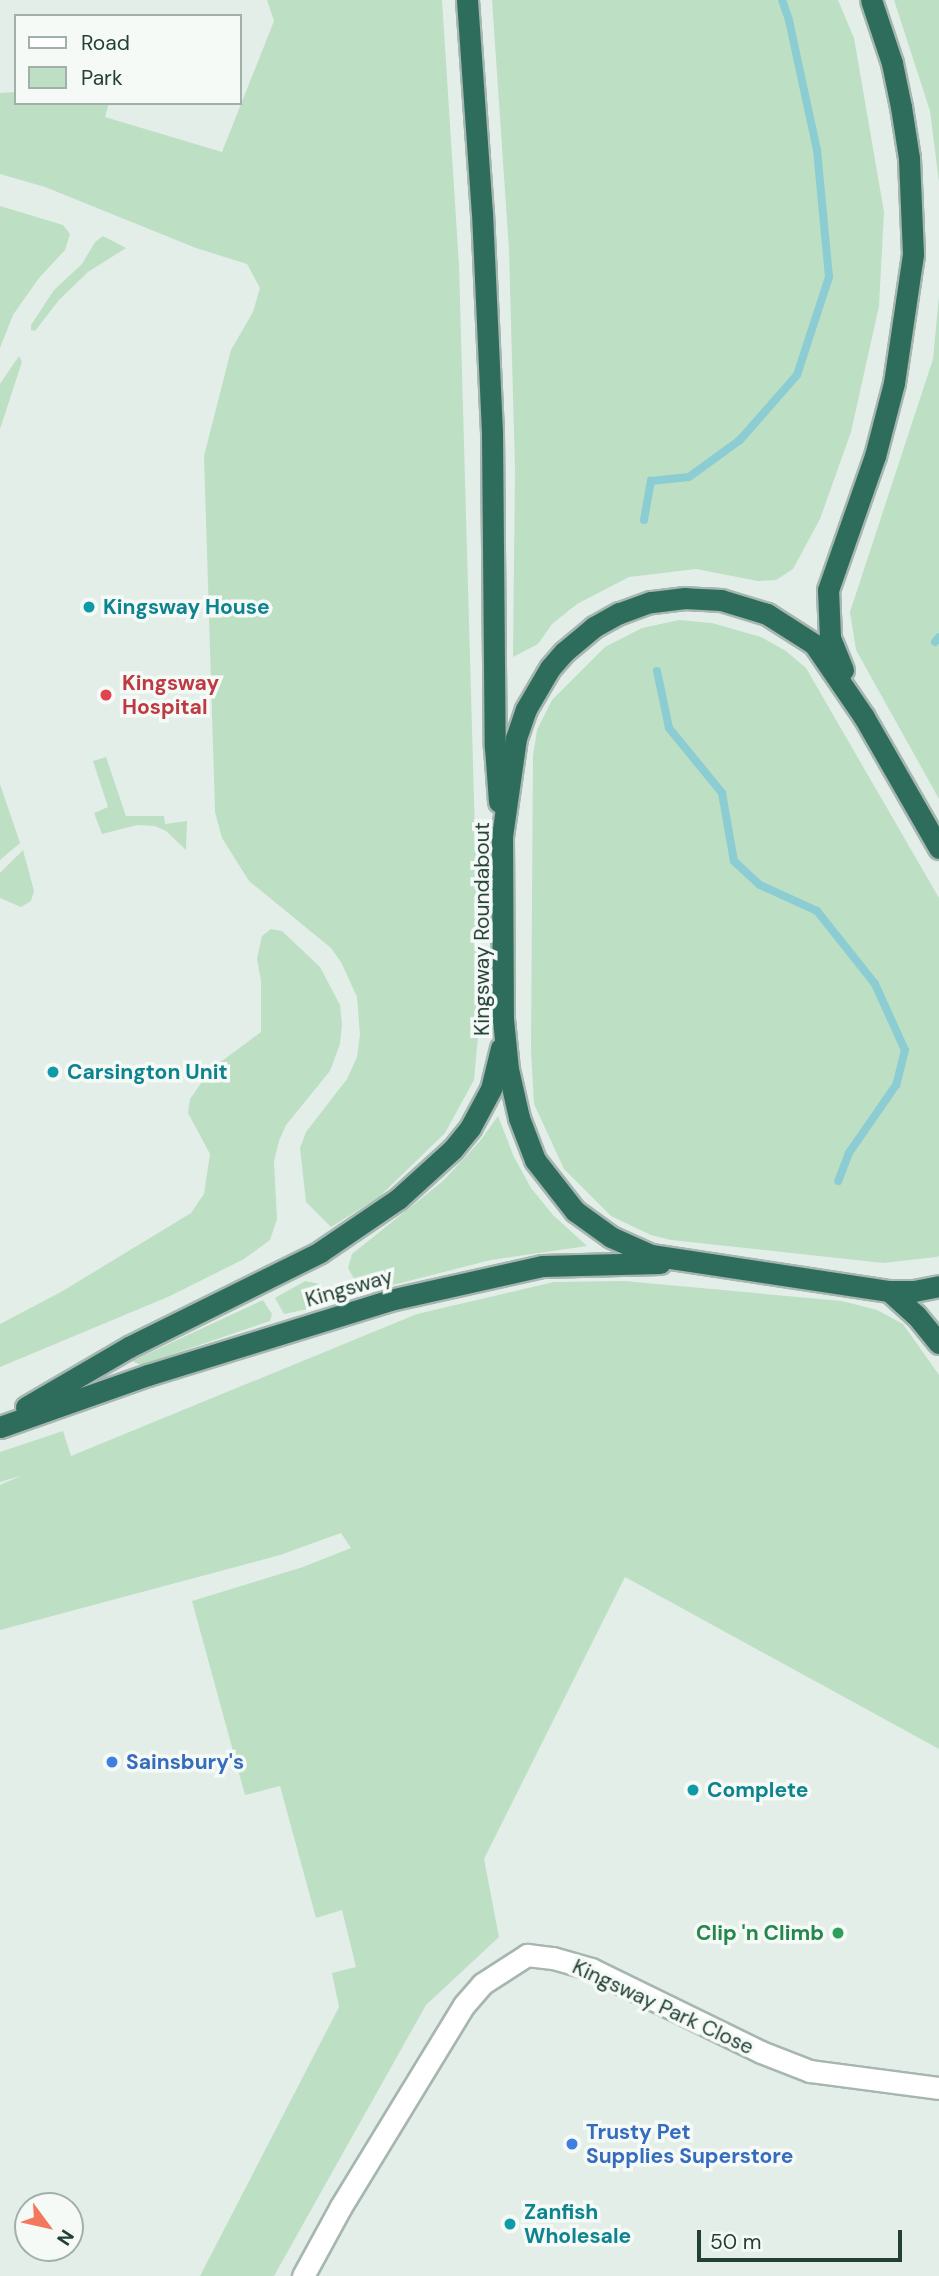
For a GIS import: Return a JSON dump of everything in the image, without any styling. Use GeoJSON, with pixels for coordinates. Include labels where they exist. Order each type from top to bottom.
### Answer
{"type":"FeatureCollection","features":[{"type":"Feature","properties":{"kind":"highway"},"geometry":{"type":"LineString","coordinates":[[467,0],[482,212],[492,433],[495,747],[502,836]]}},
{"type":"Feature","properties":{"kind":"highway"},"geometry":{"type":"LineString","coordinates":[[864,717],[830,637],[828,590],[833,568],[875,456],[894,383],[913,254],[909,158],[901,107],[891,63],[871,0]]}},
{"type":"Feature","properties":{"kind":"highway","name":"Kingsway Roundabout"},"geometry":{"type":"LineString","coordinates":[[939,848],[864,717],[814,644],[767,614],[721,600],[685,598],[650,602],[619,613],[594,627],[564,652],[538,686],[516,738],[502,836],[503,1019],[509,1069],[519,1118],[535,1160],[575,1212],[611,1237],[650,1255],[889,1291],[914,1291],[939,1286]]}},
{"type":"Feature","properties":{"kind":"highway","name":"Kingsway"},"geometry":{"type":"LineString","coordinates":[[0,1425],[129,1348],[320,1252],[398,1199],[453,1149],[470,1128],[491,1089],[500,1056],[503,1019]]}},
{"type":"Feature","properties":{"kind":"highway","name":"Kingsway"},"geometry":{"type":"LineString","coordinates":[[0,1425],[148,1375],[390,1300],[542,1266],[628,1262],[725,1266]]}},
{"type":"Feature","properties":{"kind":"highway"},"geometry":{"type":"LineString","coordinates":[[889,1291],[916,1315],[939,1343]]}},
{"type":"Feature","properties":{"kind":"street","name":"Kingsway Park Close"},"geometry":{"type":"LineString","coordinates":[[303,2276],[340,2208],[464,2005],[482,1984],[527,1955],[553,1958],[591,1969],[761,2052],[810,2071],[939,2088]]}},
{"type":"Feature","properties":{"kind":"green space"},"geometry":{"type":"Polygon","coordinates":[[[267,0],[442,0],[459,265],[480,1014],[474,1080],[445,1133],[379,1197],[331,1227],[306,1202],[300,1148],[306,1132],[347,1079],[357,1057],[360,1035],[357,997],[341,962],[331,948],[249,881],[222,838],[215,812],[204,456],[231,350],[253,312],[260,288],[247,264],[196,248],[45,187],[0,174],[0,93],[14,92],[14,105],[108,105],[105,117],[222,152],[274,21],[267,0]]]}},
{"type":"Feature","properties":{"kind":"green space"},"geometry":{"type":"Polygon","coordinates":[[[492,0],[838,0],[854,38],[884,212],[879,306],[851,432],[820,519],[793,569],[776,580],[758,581],[696,569],[629,577],[577,604],[552,624],[538,644],[513,657],[515,469],[509,250],[492,0]]]}},
{"type":"Feature","properties":{"kind":"green space"},"geometry":{"type":"Polygon","coordinates":[[[894,0],[939,0],[939,182],[930,111],[894,0]]]}},
{"type":"Feature","properties":{"kind":"green space"},"geometry":{"type":"Polygon","coordinates":[[[0,206],[63,225],[70,234],[65,250],[39,278],[13,315],[0,348],[0,206]]]}},
{"type":"Feature","properties":{"kind":"green space"},"geometry":{"type":"Polygon","coordinates":[[[103,236],[126,248],[88,272],[59,300],[35,331],[31,330],[31,325],[54,290],[82,264],[95,242],[103,236]]]}},
{"type":"Feature","properties":{"kind":"green space"},"geometry":{"type":"Polygon","coordinates":[[[939,296],[939,799],[856,650],[850,612],[933,359],[939,296]]]}},
{"type":"Feature","properties":{"kind":"green space"},"geometry":{"type":"Polygon","coordinates":[[[19,356],[22,362],[0,429],[0,384],[19,356]]]}},
{"type":"Feature","properties":{"kind":"green space"},"geometry":{"type":"Polygon","coordinates":[[[679,620],[712,623],[761,637],[786,651],[806,668],[939,898],[939,1256],[883,1263],[671,1240],[651,1235],[611,1216],[564,1169],[534,1104],[531,1050],[533,756],[537,730],[552,700],[605,647],[642,628],[679,620]]]}},
{"type":"Feature","properties":{"kind":"green space"},"geometry":{"type":"Polygon","coordinates":[[[106,757],[126,816],[164,816],[165,824],[187,821],[186,850],[166,831],[155,826],[137,825],[102,834],[94,813],[108,807],[93,761],[106,757]]]}},
{"type":"Feature","properties":{"kind":"green space"},"geometry":{"type":"Polygon","coordinates":[[[0,784],[20,843],[0,860],[0,784]]]}},
{"type":"Feature","properties":{"kind":"green space"},"geometry":{"type":"Polygon","coordinates":[[[23,850],[34,891],[31,901],[21,907],[0,898],[0,873],[23,850]]]}},
{"type":"Feature","properties":{"kind":"green space"},"geometry":{"type":"Polygon","coordinates":[[[271,929],[282,931],[320,967],[340,1005],[342,1025],[340,1044],[330,1071],[286,1125],[279,1141],[274,1161],[277,1219],[270,1240],[244,1259],[170,1296],[0,1367],[0,1324],[61,1292],[191,1213],[204,1194],[210,1154],[188,1113],[190,1099],[211,1069],[261,1032],[261,981],[257,959],[262,936],[271,929]]]}},
{"type":"Feature","properties":{"kind":"green space"},"geometry":{"type":"Polygon","coordinates":[[[498,1116],[514,1157],[531,1188],[553,1215],[587,1246],[491,1260],[373,1290],[357,1284],[348,1268],[352,1254],[443,1181],[480,1141],[498,1116]]]}},
{"type":"Feature","properties":{"kind":"green space"},"geometry":{"type":"Polygon","coordinates":[[[305,1281],[320,1284],[322,1303],[318,1307],[284,1314],[275,1298],[305,1281]]]}},
{"type":"Feature","properties":{"kind":"green space"},"geometry":{"type":"Polygon","coordinates":[[[624,1281],[842,1301],[877,1310],[903,1324],[939,1375],[939,1749],[625,1577],[484,1859],[499,1937],[426,2005],[274,2276],[200,2276],[339,2007],[332,1973],[356,1967],[342,1910],[316,1918],[280,1786],[245,1795],[192,1601],[303,1567],[351,1548],[341,1533],[280,1555],[0,1630],[0,1485],[23,1475],[0,1482],[0,1452],[63,1431],[71,1456],[417,1314],[554,1282],[624,1281]]]}},
{"type":"Feature","properties":{"kind":"green space"},"geometry":{"type":"Polygon","coordinates":[[[263,1300],[272,1314],[270,1321],[141,1365],[132,1361],[263,1300]]]}},
{"type":"Feature","properties":{"kind":"waterway"},"geometry":{"type":"LineString","coordinates":[[644,520],[651,481],[689,477],[740,440],[797,375],[829,277],[817,150],[789,20],[782,0]]}},
{"type":"Feature","properties":{"kind":"waterway"},"geometry":{"type":"LineString","coordinates":[[935,642],[939,637]]}},
{"type":"Feature","properties":{"kind":"waterway"},"geometry":{"type":"LineString","coordinates":[[657,671],[669,728],[722,793],[734,861],[760,885],[817,911],[875,984],[905,1050],[896,1085],[849,1153],[838,1181]]}},
{"type":"Feature","properties":{"kind":"place","name":"Kingsway House"},"geometry":{"type":"Point","coordinates":[89,607]}},
{"type":"Feature","properties":{"kind":"place","name":"Kingsway Hospital"},"geometry":{"type":"Point","coordinates":[106,695]}},
{"type":"Feature","properties":{"kind":"place","name":"Carsington Unit"},"geometry":{"type":"Point","coordinates":[53,1072]}},
{"type":"Feature","properties":{"kind":"place","name":"Sainsbury's"},"geometry":{"type":"Point","coordinates":[112,1762]}},
{"type":"Feature","properties":{"kind":"place","name":"Complete"},"geometry":{"type":"Point","coordinates":[693,1790]}},
{"type":"Feature","properties":{"kind":"place","name":"Clip 'n Climb"},"geometry":{"type":"Point","coordinates":[838,1933]}},
{"type":"Feature","properties":{"kind":"place","name":"Trusty Pet Supplies Superstore"},"geometry":{"type":"Point","coordinates":[572,2144]}},
{"type":"Feature","properties":{"kind":"place","name":"Zanfish Wholesale"},"geometry":{"type":"Point","coordinates":[510,2224]}}]}
